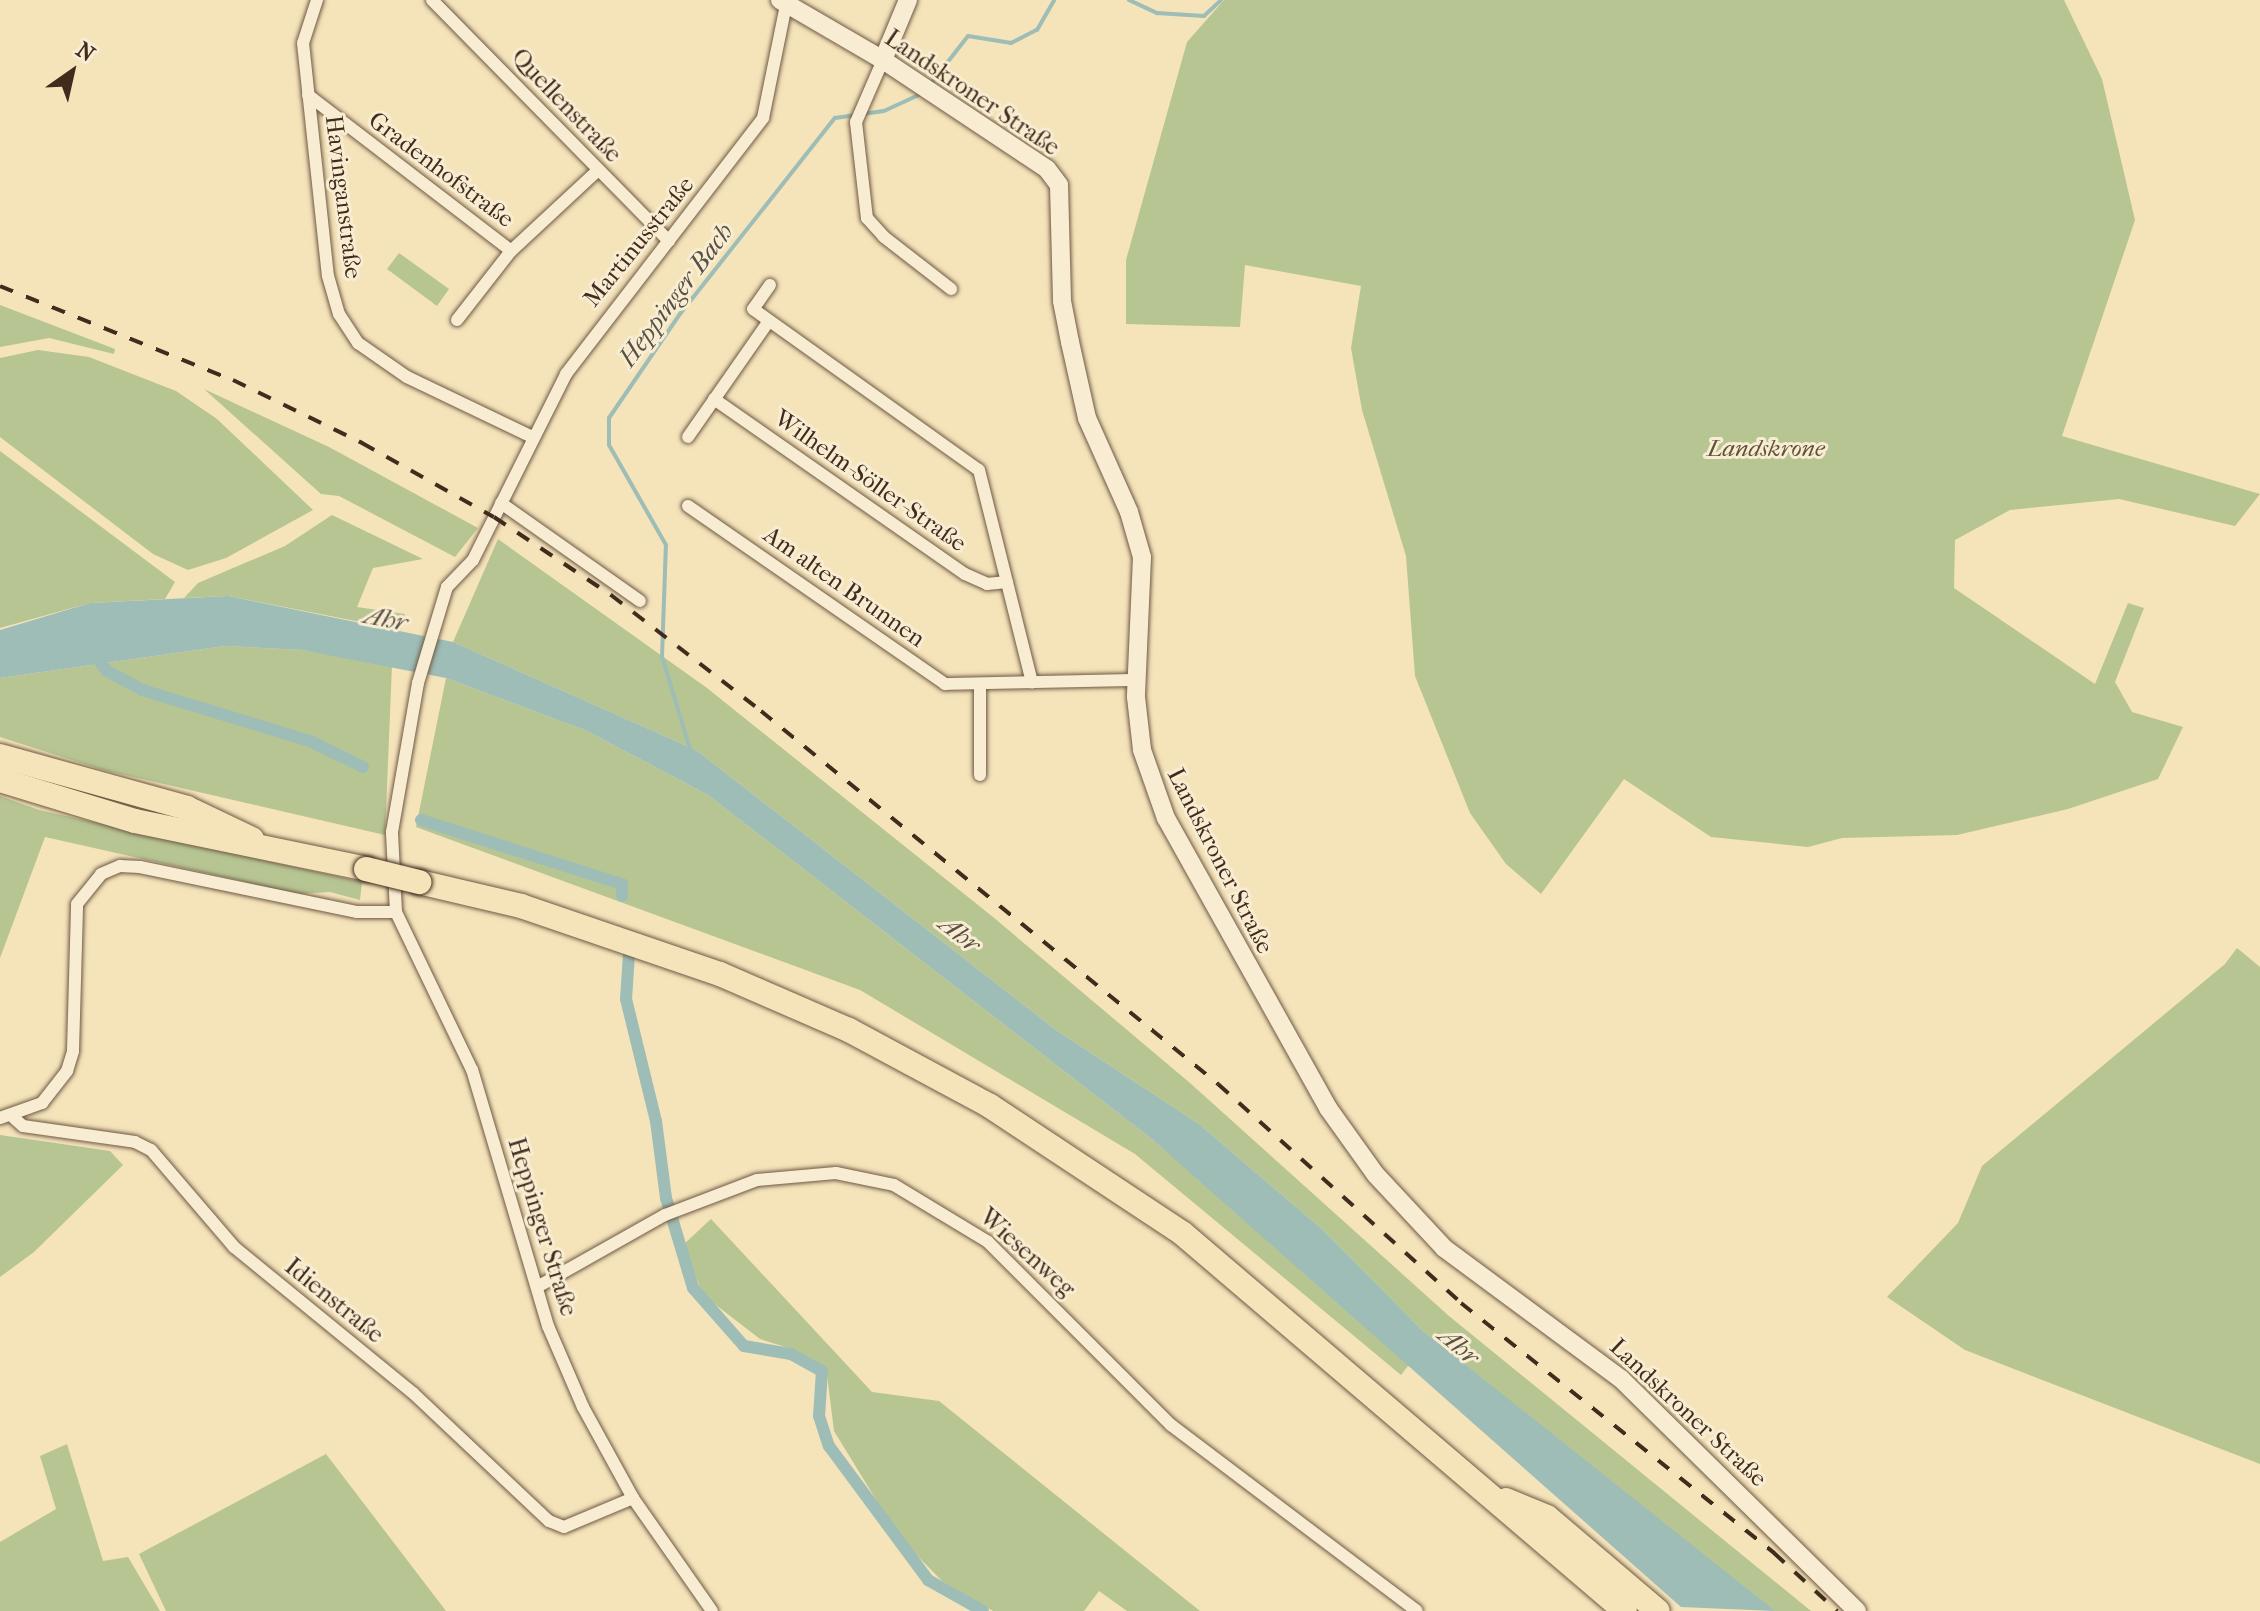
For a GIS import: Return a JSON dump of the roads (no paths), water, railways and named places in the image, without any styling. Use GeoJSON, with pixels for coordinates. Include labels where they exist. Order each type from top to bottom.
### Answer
{"type":"FeatureCollection","features":[{"type":"Feature","properties":{"kind":"highway"},"geometry":{"type":"LineString","coordinates":[[0,756],[187,808],[268,847]]}},
{"type":"Feature","properties":{"kind":"highway"},"geometry":{"type":"LineString","coordinates":[[0,780],[135,821],[268,847],[521,906],[682,959],[849,1030],[954,1085],[1182,1233],[1625,1611]]}},
{"type":"Feature","properties":{"kind":"highway"},"geometry":{"type":"LineString","coordinates":[[1485,1491],[1547,1517],[1658,1611]]}},
{"type":"Feature","properties":{"kind":"main road"},"geometry":{"type":"LineString","coordinates":[[883,60],[908,0]]}},
{"type":"Feature","properties":{"kind":"main road","name":"Landskroner Straße"},"geometry":{"type":"LineString","coordinates":[[784,1],[883,60],[1047,169],[1059,185],[1062,301],[1070,342],[1087,418],[1129,512],[1142,557],[1137,680],[1142,750],[1166,818],[1320,1094],[1376,1175],[1463,1264],[1621,1379],[1857,1611]]}},
{"type":"Feature","properties":{"kind":"street","name":"Havinganstraße"},"geometry":{"type":"LineString","coordinates":[[317,0],[303,43],[328,276],[339,314],[358,343],[407,377],[530,436]]}},
{"type":"Feature","properties":{"kind":"street","name":"Quellenstraße"},"geometry":{"type":"LineString","coordinates":[[432,0],[669,241]]}},
{"type":"Feature","properties":{"kind":"street","name":"Martinusstraße"},"geometry":{"type":"LineString","coordinates":[[392,832],[418,683],[447,587],[473,560],[530,436],[586,344],[763,118],[784,1]]}},
{"type":"Feature","properties":{"kind":"street"},"geometry":{"type":"LineString","coordinates":[[883,60],[858,115],[867,218],[884,237],[951,289]]}},
{"type":"Feature","properties":{"kind":"street","name":"Gradenhofstraße"},"geometry":{"type":"LineString","coordinates":[[308,95],[511,251]]}},
{"type":"Feature","properties":{"kind":"street"},"geometry":{"type":"LineString","coordinates":[[457,320],[511,251],[597,171]]}},
{"type":"Feature","properties":{"kind":"street"},"geometry":{"type":"LineString","coordinates":[[688,437],[769,321],[753,309],[770,285]]}},
{"type":"Feature","properties":{"kind":"street","name":"Wilhelm-Söller-Straße"},"geometry":{"type":"LineString","coordinates":[[769,321],[979,470],[1032,682]]}},
{"type":"Feature","properties":{"kind":"street","name":"Wilhelm-Söller-Straße"},"geometry":{"type":"LineString","coordinates":[[714,399],[965,574],[987,584],[1007,582]]}},
{"type":"Feature","properties":{"kind":"street"},"geometry":{"type":"LineString","coordinates":[[501,503],[640,601]]}},
{"type":"Feature","properties":{"kind":"street","name":"Am alten Brunnen"},"geometry":{"type":"LineString","coordinates":[[688,506],[945,684],[980,687],[1032,682],[1137,680]]}},
{"type":"Feature","properties":{"kind":"street"},"geometry":{"type":"LineString","coordinates":[[980,687],[980,775]]}},
{"type":"Feature","properties":{"kind":"street","name":"Heppinger Straße"},"geometry":{"type":"LineString","coordinates":[[392,832],[396,912],[472,1070],[537,1287],[571,1380],[633,1498],[712,1611]]}},
{"type":"Feature","properties":{"kind":"street"},"geometry":{"type":"LineString","coordinates":[[7,1118],[42,1103],[67,1071],[73,1051],[77,904],[101,874],[120,866],[140,867],[357,912],[396,912]]}},
{"type":"Feature","properties":{"kind":"street","name":"Idienstraße"},"geometry":{"type":"LineString","coordinates":[[7,1118],[23,1126],[135,1142],[151,1150],[234,1247],[413,1393],[549,1521],[564,1527],[633,1498]]}},
{"type":"Feature","properties":{"kind":"street","name":"Wiesenweg"},"geometry":{"type":"LineString","coordinates":[[537,1287],[670,1212],[792,1173],[867,1177],[935,1207],[1006,1257],[1171,1425],[1417,1611]]}},
{"type":"Feature","properties":{"kind":"water"},"geometry":{"type":"Polygon","coordinates":[[[228,596],[453,642],[696,750],[1056,1030],[1199,1124],[1324,1231],[1423,1331],[1775,1611],[1681,1607],[1153,1140],[708,795],[587,731],[446,678],[302,650],[225,646],[0,678],[0,630],[90,603],[228,596]]]}},
{"type":"Feature","properties":{"kind":"waterway","name":"Heppinger Bach"},"geometry":{"type":"LineString","coordinates":[[929,86],[968,36],[1011,43],[1037,30],[1054,0]]}},
{"type":"Feature","properties":{"kind":"waterway","name":"Heppinger Bach"},"geometry":{"type":"LineString","coordinates":[[1129,0],[1157,13],[1204,16],[1221,0]]}},
{"type":"Feature","properties":{"kind":"waterway","name":"Heppinger Bach"},"geometry":{"type":"LineString","coordinates":[[690,749],[662,657],[666,545],[609,445],[609,418],[680,314],[835,118],[884,111],[923,93]]}},
{"type":"Feature","properties":{"kind":"waterway"},"geometry":{"type":"LineString","coordinates":[[90,647],[107,671],[142,690],[310,741],[363,767]]}},
{"type":"Feature","properties":{"kind":"waterway"},"geometry":{"type":"LineString","coordinates":[[421,820],[622,884],[622,896]]}},
{"type":"Feature","properties":{"kind":"waterway"},"geometry":{"type":"LineString","coordinates":[[629,954],[626,999],[656,1121],[666,1198],[693,1288],[744,1346],[791,1354],[822,1371],[819,1416],[829,1446],[928,1580],[983,1611]]}},
{"type":"Feature","properties":{"kind":"railway"},"geometry":{"type":"LineString","coordinates":[[0,286],[233,380],[362,443],[494,517],[611,595],[761,711],[1218,1084],[1461,1303],[1774,1553],[1837,1611]]}},
{"type":"Feature","properties":{"kind":"park label","name":"Landskrone"},"geometry":{"type":"Point","coordinates":[1766,449]}},
{"type":"Feature","properties":{"kind":"water label","name":"Ahr"},"geometry":{"type":"Point","coordinates":[386,619]}},
{"type":"Feature","properties":{"kind":"water label","name":"Ahr"},"geometry":{"type":"Point","coordinates":[960,934]}},
{"type":"Feature","properties":{"kind":"water label","name":"Ahr"},"geometry":{"type":"Point","coordinates":[1459,1346]}}]}
